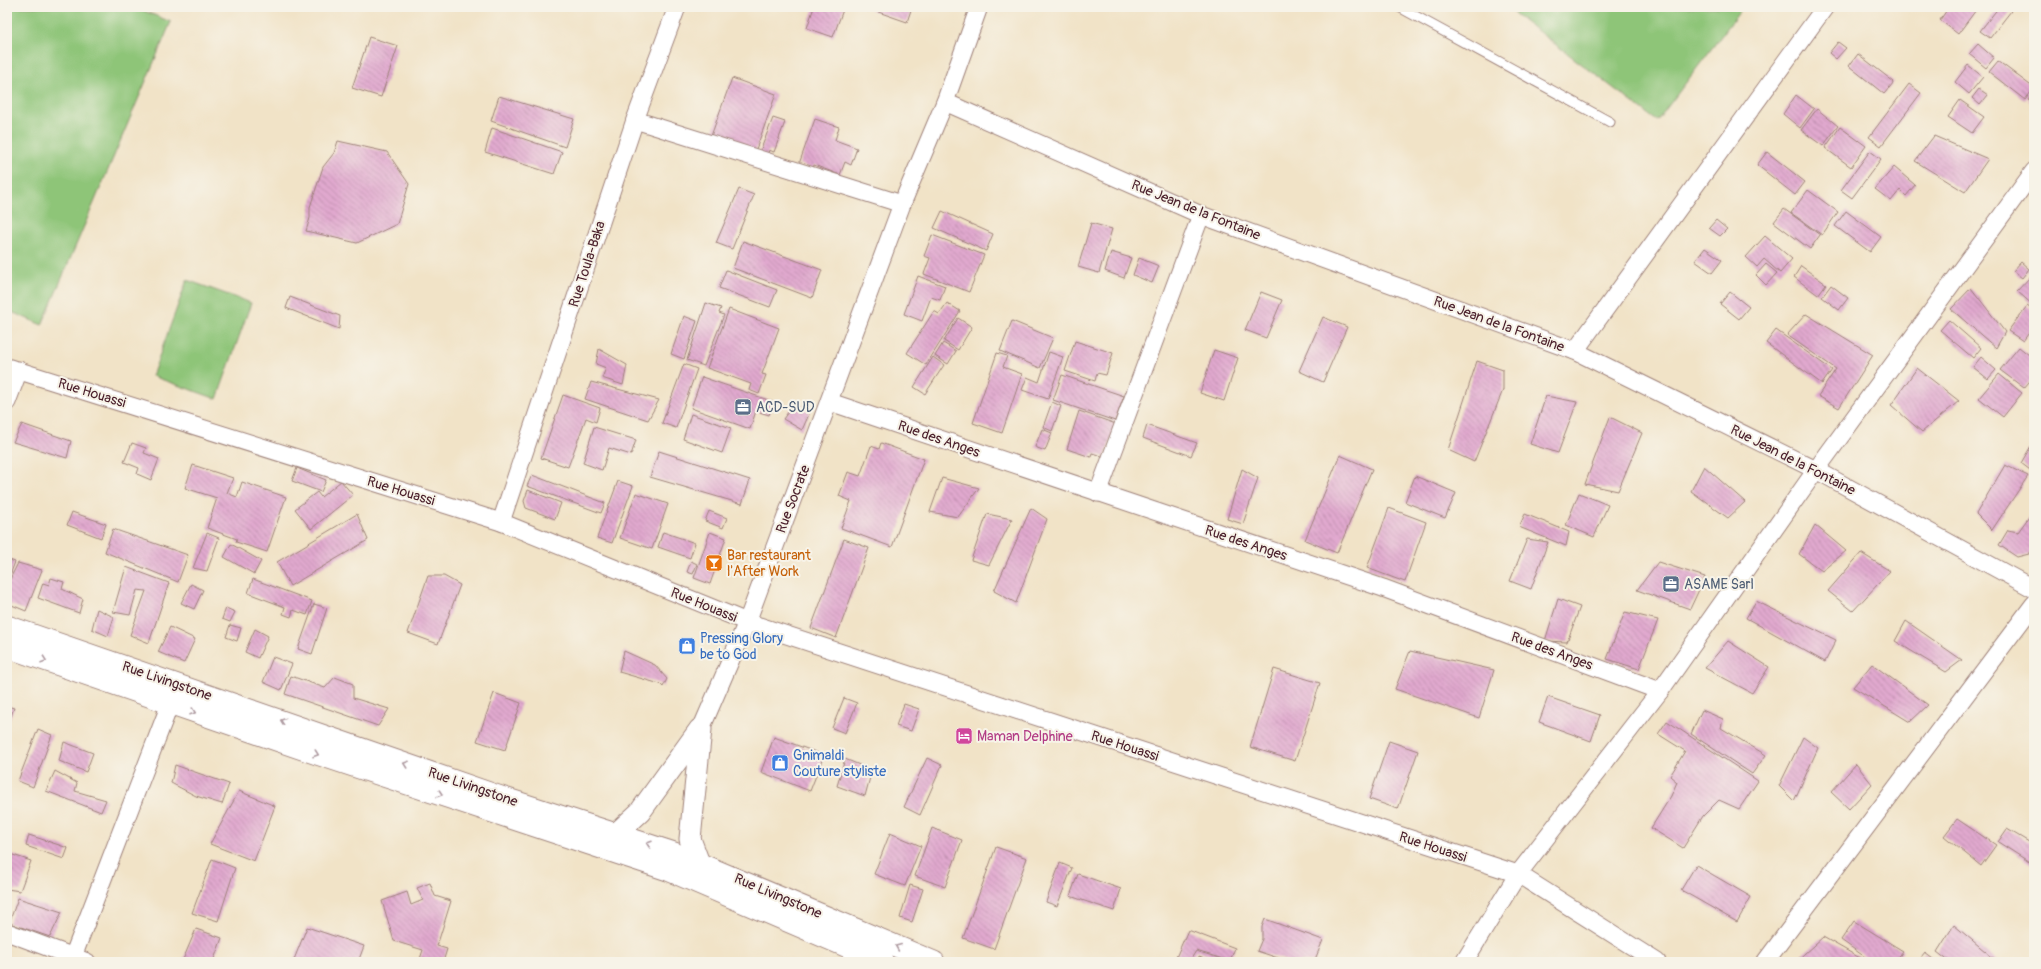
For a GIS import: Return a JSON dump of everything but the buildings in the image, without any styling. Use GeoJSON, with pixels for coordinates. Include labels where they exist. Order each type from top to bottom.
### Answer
{"type":"FeatureCollection","features":[{"type":"Feature","properties":{"kind":"street","name":"Rue Toula-Baka"},"geometry":{"type":"LineString","coordinates":[[501,522],[635,120],[677,7]]}},
{"type":"Feature","properties":{"kind":"street","name":"Rue Socrate"},"geometry":{"type":"LineString","coordinates":[[701,729],[747,622],[830,402],[902,204],[945,102],[979,7]]}},
{"type":"Feature","properties":{"kind":"street"},"geometry":{"type":"LineString","coordinates":[[1575,351],[1825,7]]}},
{"type":"Feature","properties":{"kind":"street","name":"Rue Jean de la Fontaine"},"geometry":{"type":"LineString","coordinates":[[945,102],[1201,215],[1575,351],[1816,470],[2034,589]]}},
{"type":"Feature","properties":{"kind":"street"},"geometry":{"type":"LineString","coordinates":[[635,120],[902,204]]}},
{"type":"Feature","properties":{"kind":"street"},"geometry":{"type":"LineString","coordinates":[[1464,962],[1518,874],[1660,690],[1816,470],[2034,171]]}},
{"type":"Feature","properties":{"kind":"street"},"geometry":{"type":"LineString","coordinates":[[1098,493],[1201,215]]}},
{"type":"Feature","properties":{"kind":"street"},"geometry":{"type":"LineString","coordinates":[[7,402],[13,369]]}},
{"type":"Feature","properties":{"kind":"street","name":"Rue Houassi"},"geometry":{"type":"LineString","coordinates":[[13,369],[501,522],[747,622],[1518,874],[1657,962]]}},
{"type":"Feature","properties":{"kind":"street","name":"Rue des Anges"},"geometry":{"type":"LineString","coordinates":[[830,402],[1383,588],[1660,690]]}},
{"type":"Feature","properties":{"kind":"street"},"geometry":{"type":"LineString","coordinates":[[1765,962],[2034,604]]}},
{"type":"Feature","properties":{"kind":"street","name":"Rue Livingstone"},"geometry":{"type":"LineString","coordinates":[[7,626],[173,694],[671,861],[699,863],[934,962]]}},
{"type":"Feature","properties":{"kind":"street","name":"Rue Livingstone"},"geometry":{"type":"LineString","coordinates":[[7,647],[173,694],[616,834],[883,962]]}},
{"type":"Feature","properties":{"kind":"street"},"geometry":{"type":"LineString","coordinates":[[7,932],[77,960],[173,694]]}},
{"type":"Feature","properties":{"kind":"street"},"geometry":{"type":"LineString","coordinates":[[616,834],[640,812],[701,729]]}},
{"type":"Feature","properties":{"kind":"street"},"geometry":{"type":"LineString","coordinates":[[699,863],[690,839],[701,729]]}},
{"type":"Feature","properties":{"kind":"lane"},"geometry":{"type":"LineString","coordinates":[[1399,7],[1610,122]]}},
{"type":"Feature","properties":{"kind":"green space"},"geometry":{"type":"Polygon","coordinates":[[[7,7],[135,7],[171,22],[42,325],[7,310],[7,7]]]}},
{"type":"Feature","properties":{"kind":"green space"},"geometry":{"type":"Polygon","coordinates":[[[1506,7],[1743,7],[1657,121],[1506,7]]]}},
{"type":"Feature","properties":{"kind":"green space"},"geometry":{"type":"Polygon","coordinates":[[[187,280],[251,303],[217,399],[152,376],[187,280]]]}},
{"type":"Feature","properties":{"kind":"place","name":"ACD-SUD"},"geometry":{"type":"Point","coordinates":[743,407]}},
{"type":"Feature","properties":{"kind":"place","name":"Bar restaurant l'After Work"},"geometry":{"type":"Point","coordinates":[714,563]}},
{"type":"Feature","properties":{"kind":"place","name":"ASAME Sarl"},"geometry":{"type":"Point","coordinates":[1671,584]}},
{"type":"Feature","properties":{"kind":"place","name":"Pressing Glory be to God"},"geometry":{"type":"Point","coordinates":[687,646]}},
{"type":"Feature","properties":{"kind":"place","name":"Maman Delphine"},"geometry":{"type":"Point","coordinates":[964,736]}},
{"type":"Feature","properties":{"kind":"place","name":"Gnimaldi Couture styliste"},"geometry":{"type":"Point","coordinates":[780,763]}}]}
